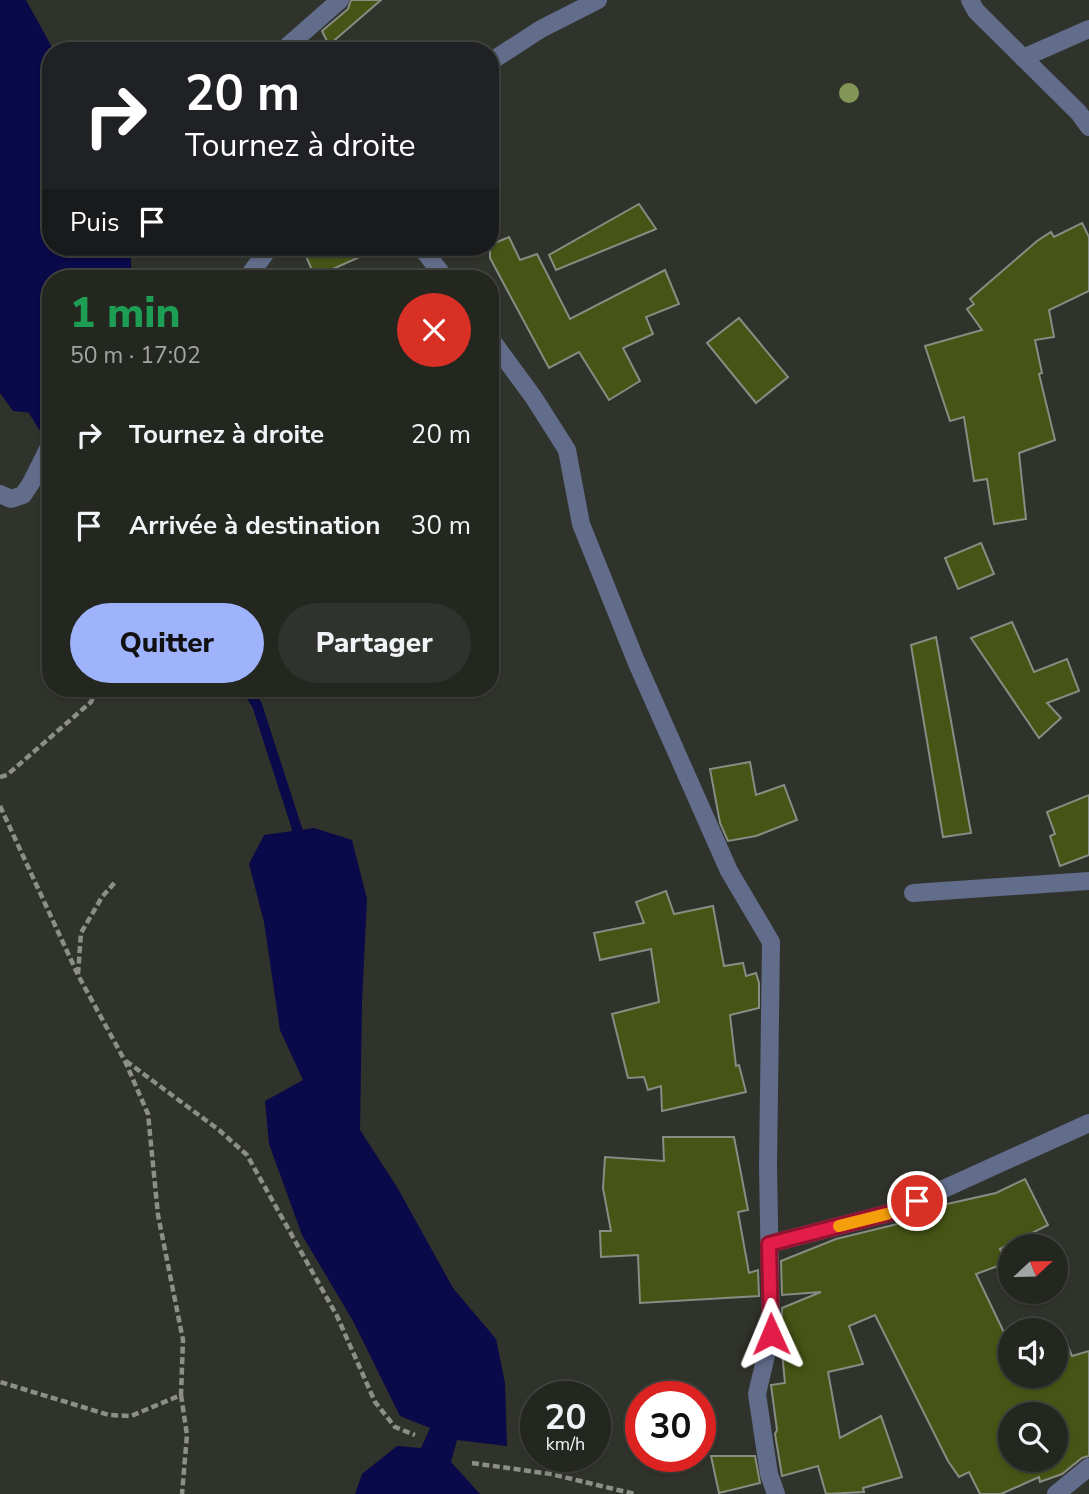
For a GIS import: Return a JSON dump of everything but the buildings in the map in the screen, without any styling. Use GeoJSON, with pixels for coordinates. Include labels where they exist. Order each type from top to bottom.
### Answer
{"type":"FeatureCollection","features":[{"type":"Feature","properties":{"kind":"street"},"geometry":{"type":"LineString","coordinates":[[292,42],[340,0]]}},
{"type":"Feature","properties":{"kind":"street"},"geometry":{"type":"LineString","coordinates":[[499,56],[541,29],[598,0]]}},
{"type":"Feature","properties":{"kind":"street"},"geometry":{"type":"LineString","coordinates":[[970,0],[976,11],[1079,113],[1089,127]]}},
{"type":"Feature","properties":{"kind":"street"},"geometry":{"type":"LineString","coordinates":[[1023,58],[1089,29]]}},
{"type":"Feature","properties":{"kind":"street"},"geometry":{"type":"LineString","coordinates":[[428,256],[439,270]]}},
{"type":"Feature","properties":{"kind":"street"},"geometry":{"type":"LineString","coordinates":[[499,350],[567,450],[581,524],[636,661],[729,871],[771,942],[771,1334],[757,1394],[769,1474],[776,1494]]}},
{"type":"Feature","properties":{"kind":"street"},"geometry":{"type":"LineString","coordinates":[[0,494],[11,499],[23,495],[42,462]]}},
{"type":"Feature","properties":{"kind":"street"},"geometry":{"type":"LineString","coordinates":[[913,893],[1089,881]]}},
{"type":"Feature","properties":{"kind":"street"},"geometry":{"type":"LineString","coordinates":[[769,1244],[893,1212],[1089,1122]]}},
{"type":"Feature","properties":{"kind":"street"},"geometry":{"type":"LineString","coordinates":[[1056,1494],[1089,1467]]}},
{"type":"Feature","properties":{"kind":"path"},"geometry":{"type":"LineString","coordinates":[[0,777],[7,775],[91,702],[93,697]]}},
{"type":"Feature","properties":{"kind":"path"},"geometry":{"type":"LineString","coordinates":[[0,806],[78,975],[125,1061],[148,1114],[158,1215],[183,1340],[181,1395],[187,1435],[182,1494]]}},
{"type":"Feature","properties":{"kind":"path"},"geometry":{"type":"LineString","coordinates":[[78,975],[81,933],[102,897],[116,881]]}},
{"type":"Feature","properties":{"kind":"path"},"geometry":{"type":"LineString","coordinates":[[125,1061],[219,1130],[247,1155],[337,1316],[375,1402],[396,1427],[415,1435]]}},
{"type":"Feature","properties":{"kind":"path"},"geometry":{"type":"LineString","coordinates":[[0,1382],[109,1415],[131,1416],[181,1395]]}},
{"type":"Feature","properties":{"kind":"path"},"geometry":{"type":"LineString","coordinates":[[472,1463],[551,1474],[635,1494]]}},
{"type":"Feature","properties":{"kind":"shaded area"},"geometry":{"type":"Polygon","coordinates":[[[0,0],[26,0],[49,42],[42,42],[42,256],[131,256],[131,270],[42,270],[42,414],[13,411],[0,393],[0,0]]]}},
{"type":"Feature","properties":{"kind":"shaded area"},"geometry":{"type":"Polygon","coordinates":[[[314,828],[352,840],[367,899],[360,1130],[397,1187],[453,1288],[496,1339],[505,1383],[507,1446],[457,1440],[451,1462],[480,1494],[355,1494],[362,1474],[397,1446],[421,1448],[430,1428],[400,1416],[353,1321],[302,1235],[269,1144],[265,1101],[303,1080],[280,1030],[264,922],[249,864],[264,835],[314,828]]]}},
{"type":"Feature","properties":{"kind":"waterway"},"geometry":{"type":"LineString","coordinates":[[28,402],[42,425]]}},
{"type":"Feature","properties":{"kind":"waterway"},"geometry":{"type":"LineString","coordinates":[[252,697],[257,705],[301,841]]}},
{"type":"Feature","properties":{"kind":"slow traffic"},"geometry":{"type":"LineString","coordinates":[[839,1226],[887,1214]]}},
{"type":"Feature","properties":{"kind":"route"},"geometry":{"type":"LineString","coordinates":[[771,1334],[769,1244],[893,1212],[917,1201]]}}]}
